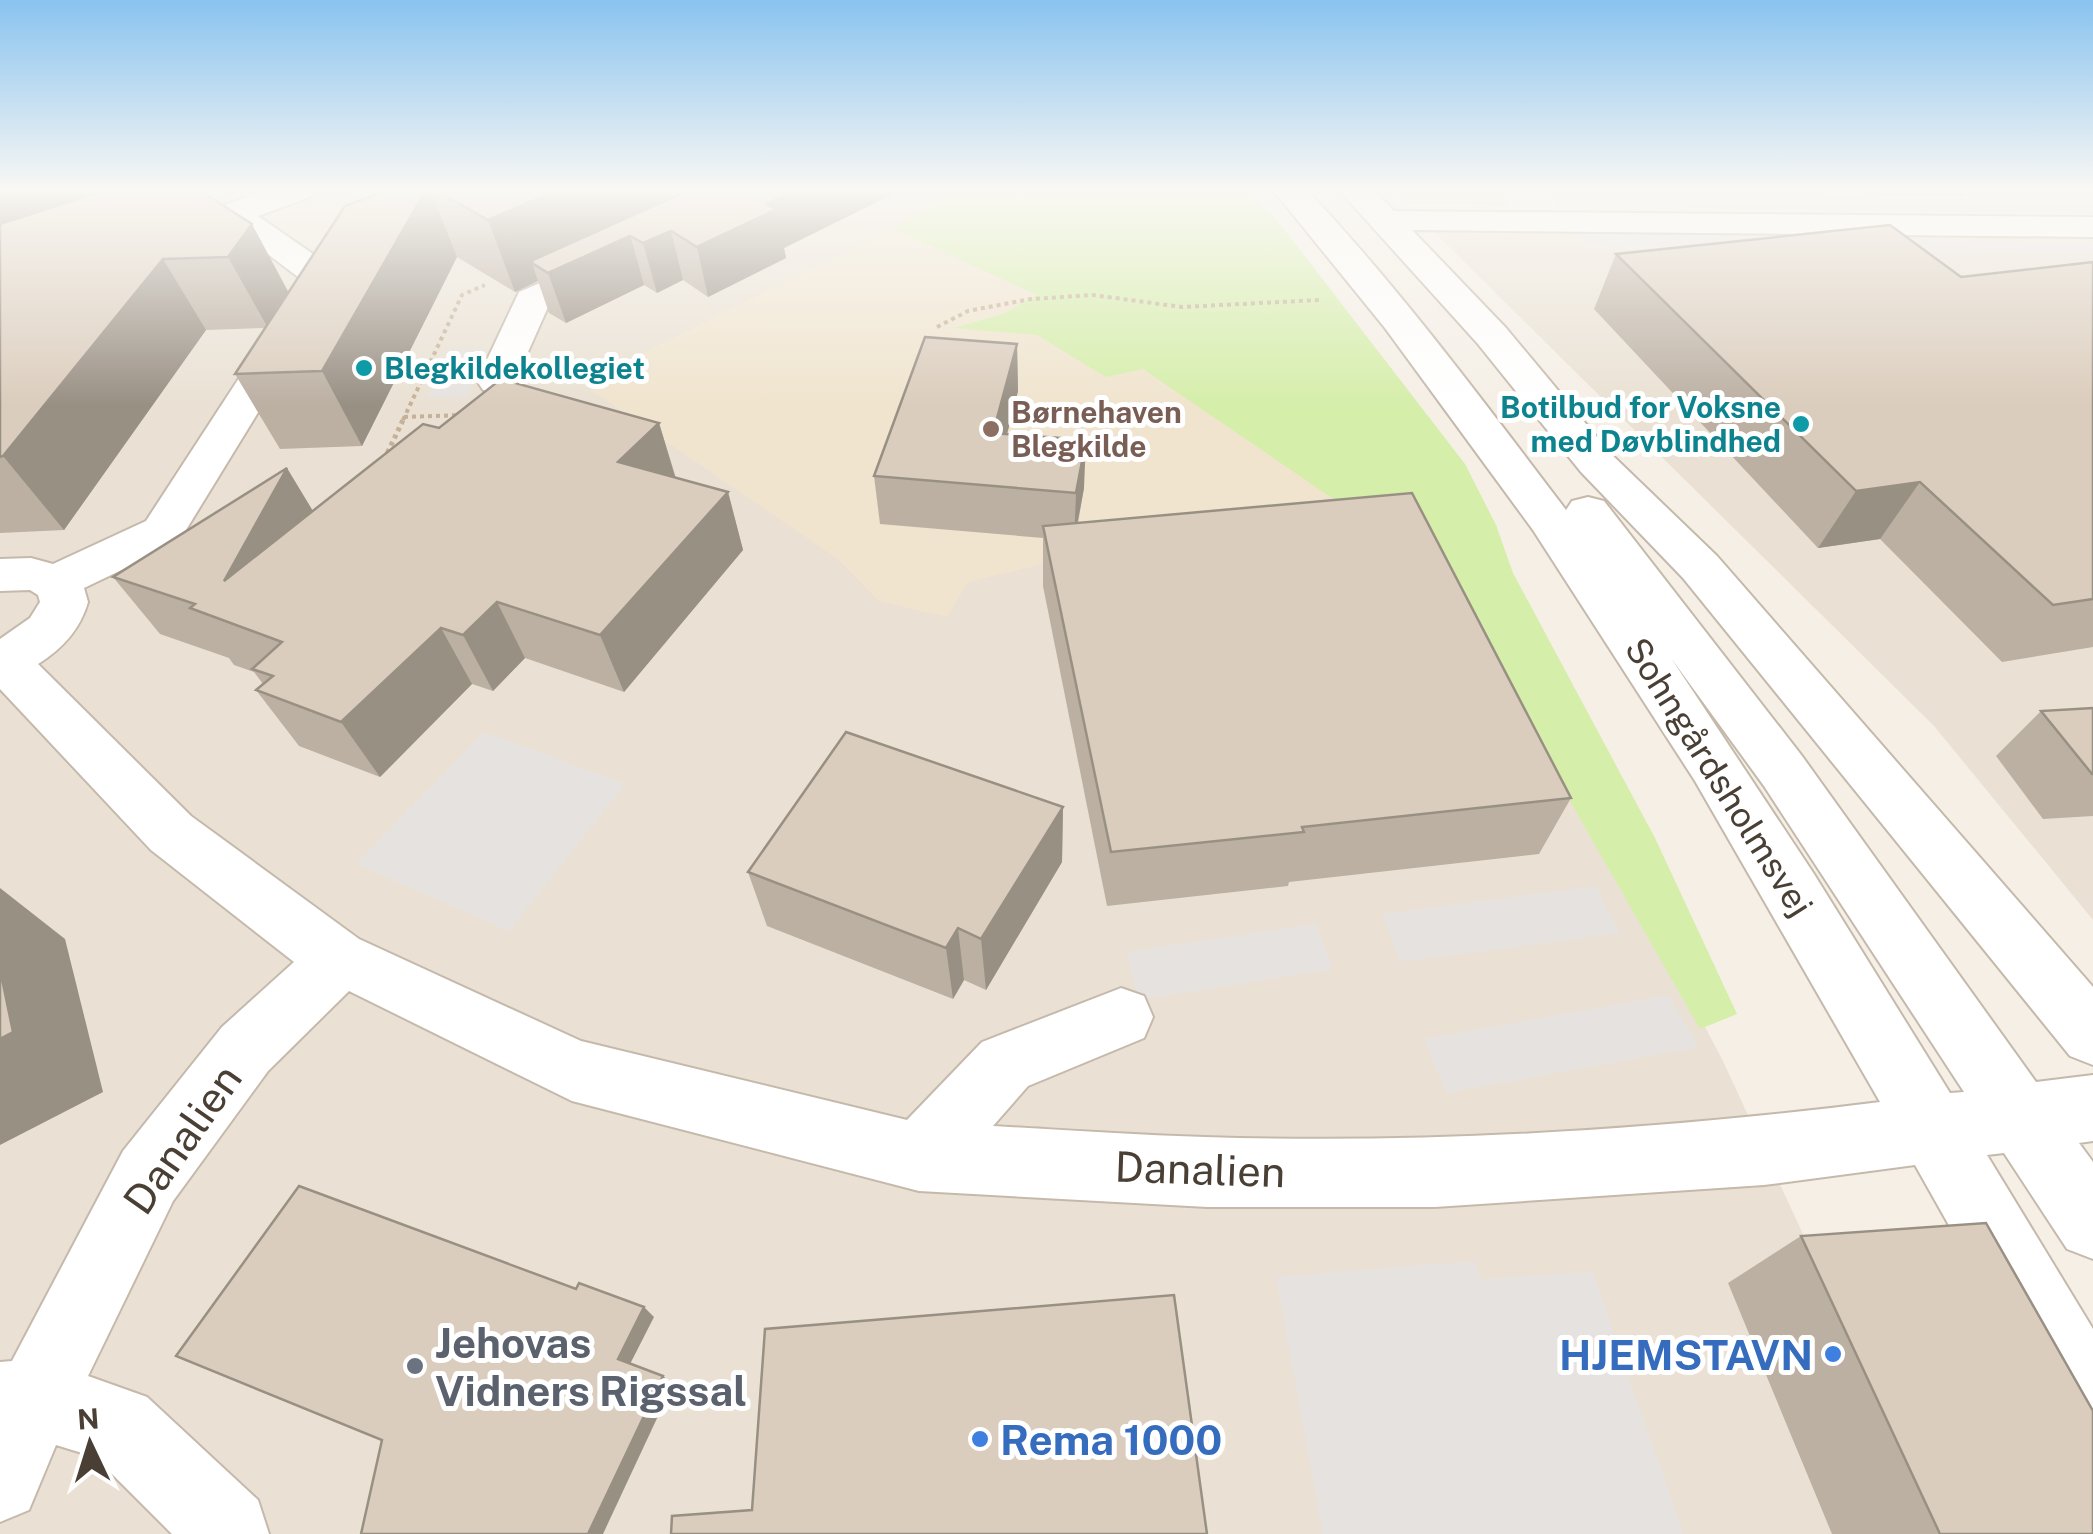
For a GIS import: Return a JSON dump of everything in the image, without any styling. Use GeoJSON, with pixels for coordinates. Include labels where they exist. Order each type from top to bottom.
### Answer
{"type":"FeatureCollection","features":[{"type":"Feature","properties":{"kind":"street"},"geometry":{"type":"LineString","coordinates":[[56,582],[162,532],[340,271],[322,262]]}},
{"type":"Feature","properties":{"kind":"street"},"geometry":{"type":"LineString","coordinates":[[497,381],[532,300],[614,262]]}},
{"type":"Feature","properties":{"kind":"street","name":"Sohngårdsholmsvej"},"geometry":{"type":"LineString","coordinates":[[1351,262],[1422,349],[1596,582],[1685,716],[2093,1404]]}},
{"type":"Feature","properties":{"kind":"street"},"geometry":{"type":"LineString","coordinates":[[1384,262],[1457,344],[1705,662],[1867,889],[2093,1223]]}},
{"type":"Feature","properties":{"kind":"street"},"geometry":{"type":"LineString","coordinates":[[1423,262],[1492,336],[1596,462],[1700,567],[2093,1035]]}},
{"type":"Feature","properties":{"kind":"street"},"geometry":{"type":"LineString","coordinates":[[0,575],[34,573],[56,582],[64,598],[61,613],[38,638],[2,660]]}},
{"type":"Feature","properties":{"kind":"street","name":"Danalien"},"geometry":{"type":"LineString","coordinates":[[2,660],[171,833],[340,960],[572,1070],[919,1156],[1206,1172],[1435,1172],[1764,1151],[2093,1108]]}},
{"type":"Feature","properties":{"kind":"street","name":"Danalien"},"geometry":{"type":"LineString","coordinates":[[0,1481],[17,1401],[148,1176],[244,1049],[340,960]]}},
{"type":"Feature","properties":{"kind":"street"},"geometry":{"type":"LineString","coordinates":[[919,1156],[1004,1064],[1121,1017]]}},
{"type":"Feature","properties":{"kind":"street"},"geometry":{"type":"LineString","coordinates":[[17,1401],[119,1425],[228,1530],[227,1534]]}},
{"type":"Feature","properties":{"kind":"path"},"geometry":{"type":"LineString","coordinates":[[382,464],[462,295],[498,279]]}},
{"type":"Feature","properties":{"kind":"path"},"geometry":{"type":"LineString","coordinates":[[937,327],[968,312],[1032,299],[1093,295],[1182,308],[1329,300]]}},
{"type":"Feature","properties":{"kind":"shaded area"},"geometry":{"type":"Polygon","coordinates":[[[0,262],[962,262],[1414,474],[1723,1061],[1822,1275],[2029,1534],[0,1534],[0,262]]]}},
{"type":"Feature","properties":{"kind":"shaded area","name":"Børnehaven Blegkilde"},"geometry":{"type":"Polygon","coordinates":[[[826,262],[1080,262],[1414,474],[1144,547],[1114,547],[968,582],[947,617],[879,601],[838,559],[582,384],[826,262]]]}},
{"type":"Feature","properties":{"kind":"shaded area"},"geometry":{"type":"Polygon","coordinates":[[[1464,262],[2093,262],[2093,920],[1934,726],[1464,262]]]}},
{"type":"Feature","properties":{"kind":"shaded area"},"geometry":{"type":"Polygon","coordinates":[[[487,349],[466,397],[428,398],[450,350],[487,349]]]}},
{"type":"Feature","properties":{"kind":"shaded area"},"geometry":{"type":"Polygon","coordinates":[[[484,732],[625,784],[509,931],[356,864],[484,732]]]}},
{"type":"Feature","properties":{"kind":"shaded area"},"geometry":{"type":"Polygon","coordinates":[[[1596,886],[1620,933],[1400,962],[1382,914],[1596,886]]]}},
{"type":"Feature","properties":{"kind":"shaded area"},"geometry":{"type":"Polygon","coordinates":[[[1316,924],[1333,969],[1138,1000],[1127,952],[1316,924]]]}},
{"type":"Feature","properties":{"kind":"shaded area"},"geometry":{"type":"Polygon","coordinates":[[[1669,995],[1699,1047],[1446,1093],[1424,1039],[1669,995]]]}},
{"type":"Feature","properties":{"kind":"shaded area"},"geometry":{"type":"Polygon","coordinates":[[[1475,1261],[1481,1279],[1593,1272],[1683,1534],[1323,1534],[1276,1277],[1475,1261]]]}},
{"type":"Feature","properties":{"kind":"green space"},"geometry":{"type":"Polygon","coordinates":[[[965,262],[1309,262],[1465,464],[1496,525],[1513,573],[1655,838],[1737,1014],[1700,1029],[1413,537],[1329,496],[1143,369],[1106,377],[1037,335],[954,328],[1003,314],[1037,295],[965,262]]]}},
{"type":"Feature","properties":{"kind":"building"},"geometry":{"type":"Polygon","coordinates":[[[0,262],[161,262],[3,456],[0,457],[0,262]]]}},
{"type":"Feature","properties":{"kind":"building"},"geometry":{"type":"Polygon","coordinates":[[[309,262],[385,262],[322,371],[235,374],[309,262]]]}},
{"type":"Feature","properties":{"kind":"building"},"geometry":{"type":"Polygon","coordinates":[[[532,262],[573,262],[548,273],[532,262]]]}},
{"type":"Feature","properties":{"kind":"building"},"geometry":{"type":"Polygon","coordinates":[[[1624,262],[1940,262],[1961,277],[2093,262],[2093,599],[2053,605],[1920,482],[1856,491],[1624,262]]]}},
{"type":"Feature","properties":{"kind":"building"},"geometry":{"type":"Polygon","coordinates":[[[925,337],[1017,344],[993,433],[1086,440],[1076,493],[874,476],[925,337]]]}},
{"type":"Feature","properties":{"kind":"building"},"geometry":{"type":"Polygon","coordinates":[[[501,379],[659,423],[618,462],[728,492],[600,635],[497,602],[463,635],[441,628],[341,722],[256,690],[273,676],[252,669],[282,642],[190,608],[195,604],[113,577],[287,468],[224,581],[423,424],[439,428],[501,379]]]}},
{"type":"Feature","properties":{"kind":"building"},"geometry":{"type":"Polygon","coordinates":[[[1412,493],[1571,798],[1111,852],[1043,526],[1412,493]]]}},
{"type":"Feature","properties":{"kind":"building"},"geometry":{"type":"Polygon","coordinates":[[[2093,708],[2093,774],[2092,774],[2041,711],[2093,708]]]}},
{"type":"Feature","properties":{"kind":"building"},"geometry":{"type":"Polygon","coordinates":[[[846,732],[1063,807],[981,939],[958,928],[946,948],[748,872],[846,732]]]}},
{"type":"Feature","properties":{"kind":"building"},"geometry":{"type":"Polygon","coordinates":[[[0,969],[13,1032],[0,1039],[0,969]]]}},
{"type":"Feature","properties":{"kind":"building","name":"Jehovas Vidners Rigssal"},"geometry":{"type":"Polygon","coordinates":[[[299,1186],[576,1289],[579,1283],[644,1307],[618,1359],[663,1376],[588,1534],[361,1534],[382,1440],[176,1356],[299,1186]]]}},
{"type":"Feature","properties":{"kind":"building"},"geometry":{"type":"Polygon","coordinates":[[[1986,1223],[2093,1411],[2093,1534],[1940,1534],[1801,1236],[1986,1223]]]}},
{"type":"Feature","properties":{"kind":"building","name":"Rema 1000"},"geometry":{"type":"Polygon","coordinates":[[[1174,1295],[1207,1534],[671,1534],[672,1516],[752,1510],[765,1329],[1174,1295]]]}},
{"type":"Feature","properties":{"kind":"place","name":"Blegkildekollegiet"},"geometry":{"type":"Point","coordinates":[364,368]}},
{"type":"Feature","properties":{"kind":"place","name":"Botilbud for Voksne med Døvblindhed"},"geometry":{"type":"Point","coordinates":[1801,424]}},
{"type":"Feature","properties":{"kind":"place","name":"Børnehaven Blegkilde"},"geometry":{"type":"Point","coordinates":[991,429]}},
{"type":"Feature","properties":{"kind":"place","name":"HJEMSTAVN"},"geometry":{"type":"Point","coordinates":[1833,1354]}},
{"type":"Feature","properties":{"kind":"place","name":"Jehovas Vidners Rigssal"},"geometry":{"type":"Point","coordinates":[415,1366]}},
{"type":"Feature","properties":{"kind":"place","name":"Rema 1000"},"geometry":{"type":"Point","coordinates":[980,1439]}}]}
